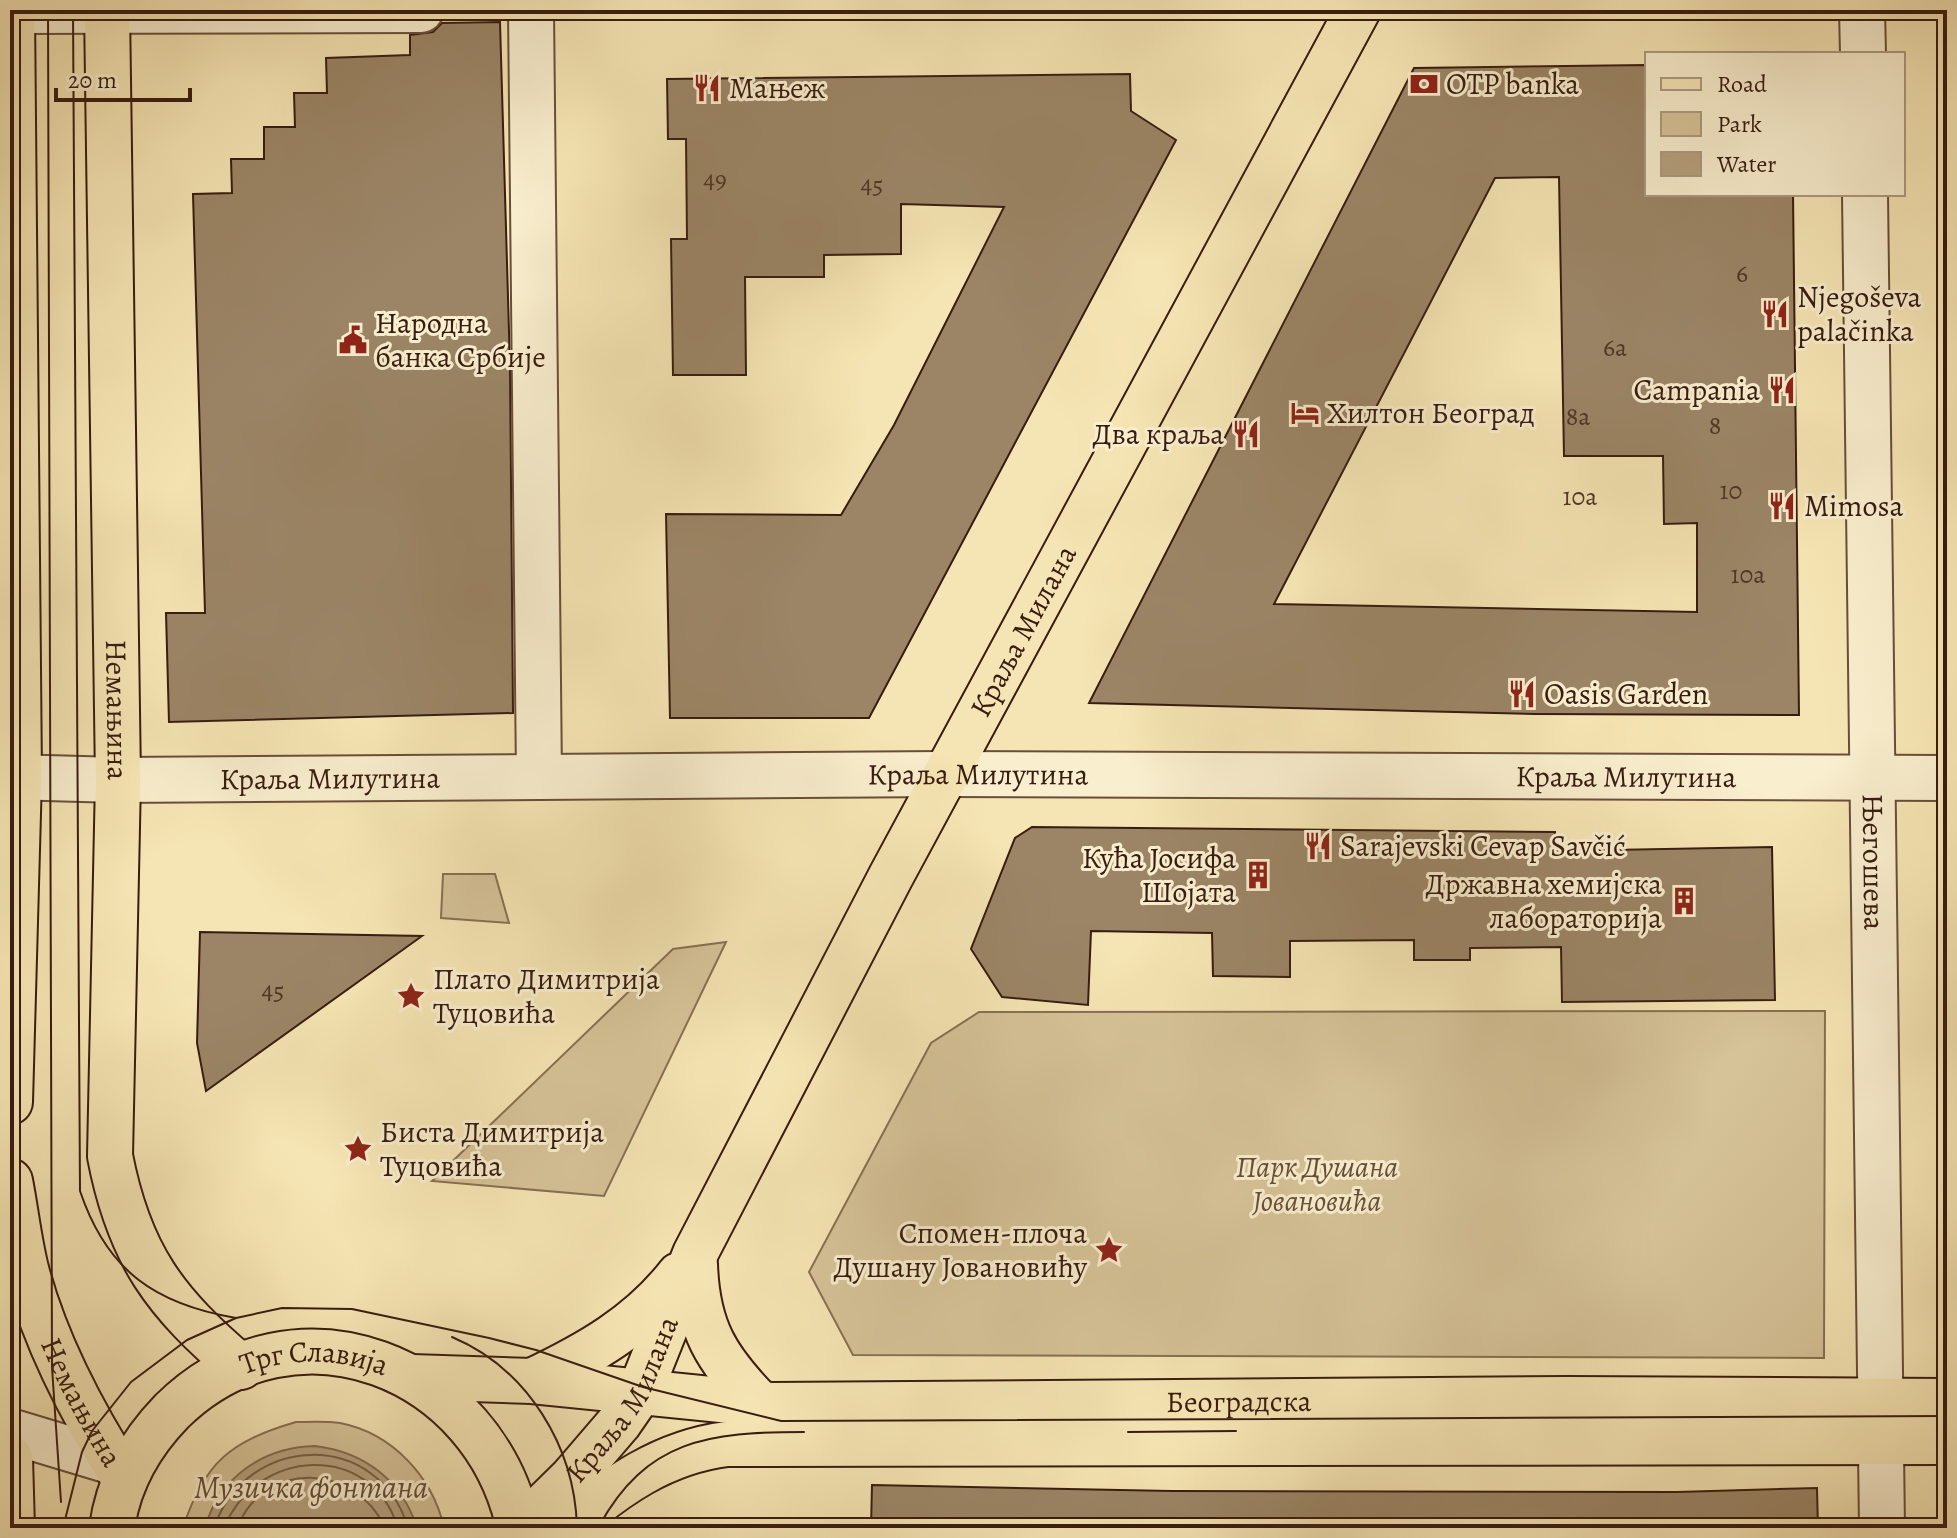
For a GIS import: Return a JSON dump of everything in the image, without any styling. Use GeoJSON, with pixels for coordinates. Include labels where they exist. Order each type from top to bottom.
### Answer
{"type":"FeatureCollection","features":[{"type":"Feature","properties":{"kind":"main road","name":"Немањина"},"geometry":{"type":"LineString","coordinates":[[107,10],[118,780],[110,1156],[119,1205],[138,1250],[170,1301],[241,1367]]}},
{"type":"Feature","properties":{"kind":"main road","name":"Краља Милана"},"geometry":{"type":"LineString","coordinates":[[520,1528],[580,1468],[639,1394],[695,1254],[944,774],[1358,10]]}},
{"type":"Feature","properties":{"kind":"main road"},"geometry":{"type":"LineString","coordinates":[[10,1102],[14,777],[11,11]]}},
{"type":"Feature","properties":{"kind":"main road","name":"Немањина"},"geometry":{"type":"LineString","coordinates":[[10,1181],[27,1272],[53,1345],[92,1431],[119,1471]]}},
{"type":"Feature","properties":{"kind":"main road","name":"Краља Милана"},"geometry":{"type":"LineString","coordinates":[[532,1381],[621,1332],[665,1293],[695,1254]]}},
{"type":"Feature","properties":{"kind":"main road"},"geometry":{"type":"LineString","coordinates":[[695,1254],[701,1318],[713,1348],[729,1372],[760,1404]]}},
{"type":"Feature","properties":{"kind":"main road","name":"Трг Славија"},"geometry":{"type":"LineString","coordinates":[[112,1528],[119,1471],[184,1400],[241,1367],[284,1355],[328,1353],[371,1361],[412,1377],[445,1400],[487,1446],[507,1483],[520,1528]]}},
{"type":"Feature","properties":{"kind":"main road"},"geometry":{"type":"LineString","coordinates":[[412,1377],[532,1381]]}},
{"type":"Feature","properties":{"kind":"main road","name":"Београдска"},"geometry":{"type":"LineString","coordinates":[[532,1381],[760,1404],[1881,1421],[1947,1442]]}},
{"type":"Feature","properties":{"kind":"main road","name":"Београдска"},"geometry":{"type":"LineString","coordinates":[[567,1528],[617,1487],[648,1468],[698,1449],[727,1444],[1881,1421],[1947,1401]]}},
{"type":"Feature","properties":{"kind":"main road"},"geometry":{"type":"LineString","coordinates":[[10,1458],[12,1528]]}},
{"type":"Feature","properties":{"kind":"street"},"geometry":{"type":"LineString","coordinates":[[11,11],[421,10]]}},
{"type":"Feature","properties":{"kind":"street"},"geometry":{"type":"LineString","coordinates":[[531,10],[539,777]]}},
{"type":"Feature","properties":{"kind":"street"},"geometry":{"type":"LineString","coordinates":[[1862,10],[1863,52]]}},
{"type":"Feature","properties":{"kind":"street","name":"Његошева"},"geometry":{"type":"LineString","coordinates":[[1865,196],[1882,1528]]}},
{"type":"Feature","properties":{"kind":"street","name":"Краља Милутина"},"geometry":{"type":"LineString","coordinates":[[14,777],[118,780],[944,774],[1947,778]]}},
{"type":"Feature","properties":{"kind":"street"},"geometry":{"type":"LineString","coordinates":[[10,1431],[119,1471]]}},
{"type":"Feature","properties":{"kind":"green space"},"geometry":{"type":"Polygon","coordinates":[[[443,874],[495,874],[509,923],[441,918],[443,874]]]}},
{"type":"Feature","properties":{"kind":"green space"},"geometry":{"type":"Polygon","coordinates":[[[726,942],[604,1196],[432,1181],[673,949],[726,942]]]}},
{"type":"Feature","properties":{"kind":"green space","name":"Парк Душана Јовановића"},"geometry":{"type":"Polygon","coordinates":[[[1825,1011],[1824,1358],[853,1355],[809,1272],[931,1043],[979,1012],[1825,1011]]]}},
{"type":"Feature","properties":{"kind":"green space","name":"Музичка фонтана"},"geometry":{"type":"Polygon","coordinates":[[[296,1422],[340,1423],[377,1436],[393,1447],[420,1475],[439,1509],[444,1528],[183,1528],[200,1486],[223,1457],[254,1437],[296,1422]]]}},
{"type":"Feature","properties":{"kind":"water","name":"Музичка фонтана"},"geometry":{"type":"Polygon","coordinates":[[[315,1446],[350,1455],[379,1471],[402,1496],[417,1528],[205,1528],[221,1494],[246,1468],[278,1452],[315,1446]]]}},
{"type":"Feature","properties":{"kind":"building","name":"Народна банка Србије"},"geometry":{"type":"Polygon","coordinates":[[[500,22],[510,366],[513,713],[169,722],[166,613],[205,613],[193,194],[232,193],[231,159],[264,159],[264,127],[295,127],[294,93],[327,93],[326,58],[410,55],[410,35],[433,32],[442,23],[500,22]]]}},
{"type":"Feature","properties":{"kind":"building"},"geometry":{"type":"Polygon","coordinates":[[[1645,65],[1645,196],[1793,196],[1799,715],[1535,714],[1089,703],[1414,68],[1645,65]],[[1559,177],[1495,178],[1274,604],[1697,612],[1697,523],[1664,524],[1663,456],[1564,456],[1559,177]]]}},
{"type":"Feature","properties":{"kind":"building"},"geometry":{"type":"Polygon","coordinates":[[[1130,74],[1131,111],[1176,140],[869,718],[670,718],[666,514],[841,515],[894,425],[1004,207],[901,204],[901,254],[824,255],[824,277],[745,277],[746,375],[673,375],[671,239],[687,239],[686,139],[668,139],[667,79],[1130,74]]]}},
{"type":"Feature","properties":{"kind":"building"},"geometry":{"type":"Polygon","coordinates":[[[1032,827],[1555,832],[1556,851],[1772,847],[1775,1000],[1562,1002],[1561,947],[1470,948],[1470,960],[1414,960],[1414,940],[1290,941],[1290,977],[1213,976],[1212,933],[1091,931],[1088,1005],[1002,997],[971,949],[1015,838],[1032,827]]]}},
{"type":"Feature","properties":{"kind":"building"},"geometry":{"type":"Polygon","coordinates":[[[200,932],[422,936],[206,1091],[197,1043],[200,932]]]}},
{"type":"Feature","properties":{"kind":"building"},"geometry":{"type":"Polygon","coordinates":[[[872,1485],[1172,1491],[1677,1492],[1817,1488],[1818,1528],[871,1528],[872,1485]]]}},
{"type":"Feature","properties":{"kind":"tram line"},"geometry":{"type":"LineString","coordinates":[[48,10],[52,1367],[61,1502]]}},
{"type":"Feature","properties":{"kind":"tram line"},"geometry":{"type":"LineString","coordinates":[[73,10],[80,1191],[104,1243],[138,1279],[181,1304],[236,1318]]}},
{"type":"Feature","properties":{"kind":"tram line"},"geometry":{"type":"LineString","coordinates":[[63,1528],[82,1452],[92,1431],[131,1382],[187,1340],[236,1318],[282,1308],[352,1309],[489,1338],[536,1350],[643,1387],[781,1421],[1947,1416]]}},
{"type":"Feature","properties":{"kind":"tram line"},"geometry":{"type":"LineString","coordinates":[[452,1337],[479,1351],[503,1369],[542,1414],[557,1440],[567,1468],[577,1528]]}},
{"type":"Feature","properties":{"kind":"tram line"},"geometry":{"type":"LineString","coordinates":[[1128,1432],[1236,1431]]}},
{"type":"Feature","properties":{"kind":"tram line"},"geometry":{"type":"LineString","coordinates":[[598,1528],[617,1498],[637,1475],[683,1447],[738,1434],[804,1432]]}},
{"type":"Feature","properties":{"kind":"place","name":"OTP banka"},"geometry":{"type":"Point","coordinates":[1424,84]}},
{"type":"Feature","properties":{"kind":"place","name":"Мањеж"},"geometry":{"type":"Point","coordinates":[707,88]}},
{"type":"Feature","properties":{"kind":"place","name":"Njegoševa palačinka"},"geometry":{"type":"Point","coordinates":[1775,314]}},
{"type":"Feature","properties":{"kind":"place","name":"Народна банка Србије"},"geometry":{"type":"Point","coordinates":[353,340]}},
{"type":"Feature","properties":{"kind":"place","name":"Campania"},"geometry":{"type":"Point","coordinates":[1782,390]}},
{"type":"Feature","properties":{"kind":"place","name":"Хилтон Београд"},"geometry":{"type":"Point","coordinates":[1305,413]}},
{"type":"Feature","properties":{"kind":"place","name":"Два краља"},"geometry":{"type":"Point","coordinates":[1246,434]}},
{"type":"Feature","properties":{"kind":"place","name":"Mimosa"},"geometry":{"type":"Point","coordinates":[1782,506]}},
{"type":"Feature","properties":{"kind":"place","name":"Oasis Garden"},"geometry":{"type":"Point","coordinates":[1522,694]}},
{"type":"Feature","properties":{"kind":"place","name":"Sarajevski Cevap Savčić"},"geometry":{"type":"Point","coordinates":[1318,846]}},
{"type":"Feature","properties":{"kind":"place","name":"Кућа Јосифа Шојата"},"geometry":{"type":"Point","coordinates":[1258,875]}},
{"type":"Feature","properties":{"kind":"place","name":"Државна хемијска лабораторија"},"geometry":{"type":"Point","coordinates":[1684,901]}},
{"type":"Feature","properties":{"kind":"place","name":"Плато Димитрија Туцовића"},"geometry":{"type":"Point","coordinates":[411,996]}},
{"type":"Feature","properties":{"kind":"place","name":"Биста Димитрија Туцовића"},"geometry":{"type":"Point","coordinates":[358,1149]}},
{"type":"Feature","properties":{"kind":"place","name":"Спомен-плоча Душану Јовановићу"},"geometry":{"type":"Point","coordinates":[1109,1250]}}]}
